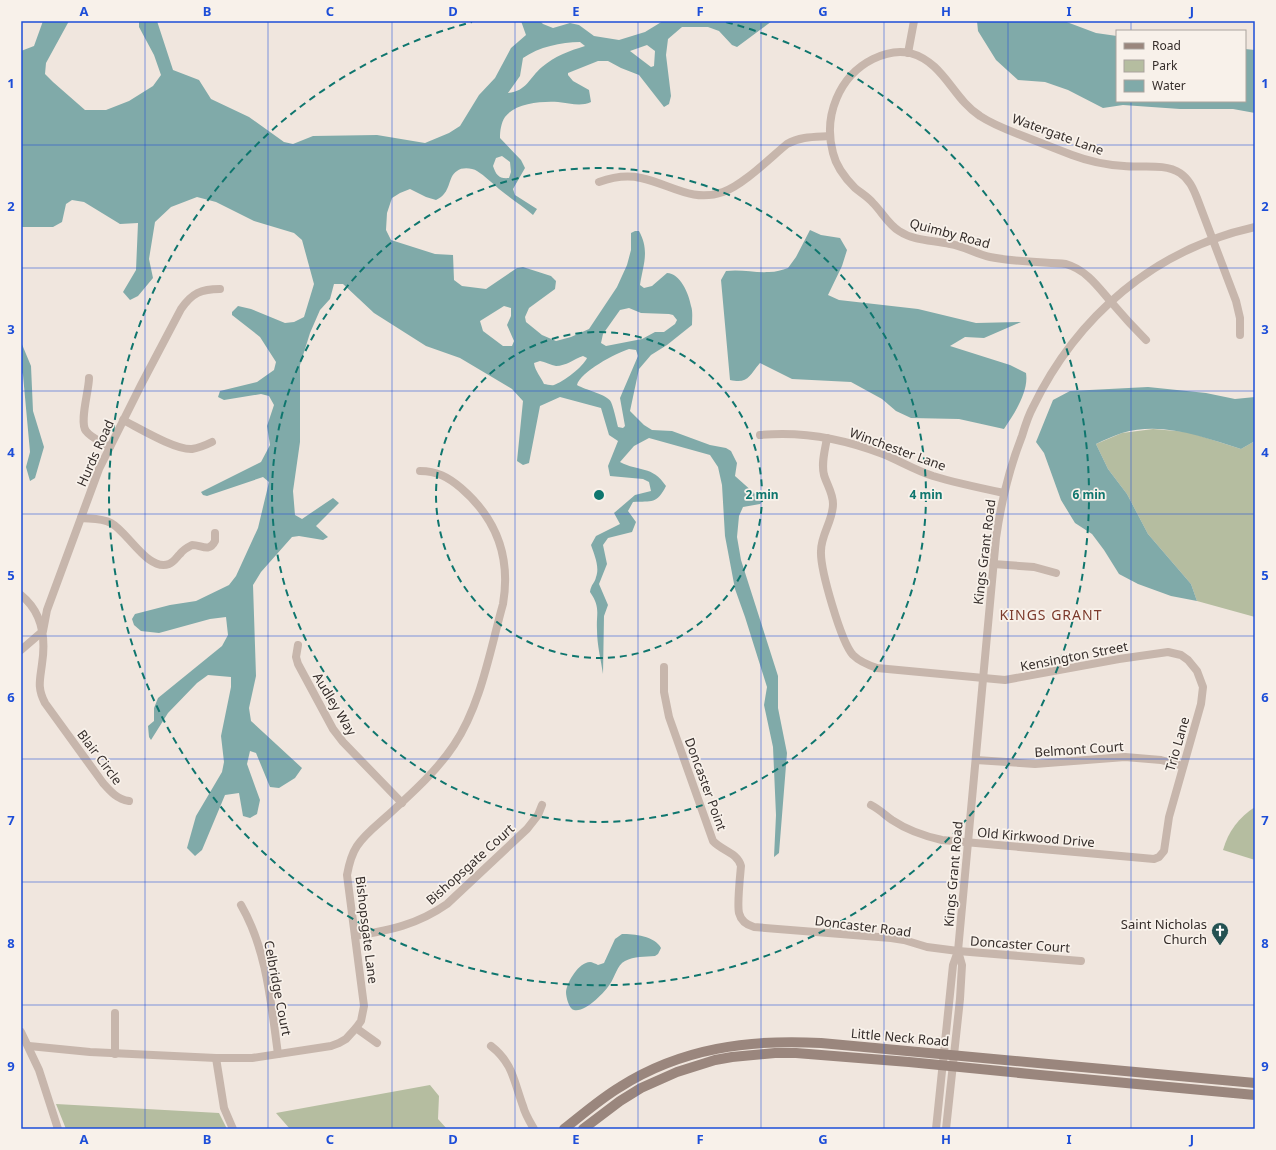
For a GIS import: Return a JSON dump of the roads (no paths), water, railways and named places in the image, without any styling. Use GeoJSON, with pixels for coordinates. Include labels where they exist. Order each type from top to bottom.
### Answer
{"type":"FeatureCollection","features":[{"type":"Feature","properties":{"kind":"street"},"geometry":{"type":"LineString","coordinates":[[908,53],[914,21]]}},
{"type":"Feature","properties":{"kind":"street","name":"Quimby Road"},"geometry":{"type":"LineString","coordinates":[[908,53],[895,52],[883,55],[861,67],[844,84],[834,103],[830,136],[833,155],[842,173],[854,187],[871,201],[885,219],[898,230],[915,239],[951,244],[988,257],[1074,266],[1091,279],[1110,302],[1146,340]]}},
{"type":"Feature","properties":{"kind":"street","name":"Watergate Lane"},"geometry":{"type":"LineString","coordinates":[[908,53],[922,58],[935,67],[948,80],[970,109],[990,122],[1090,161],[1124,166],[1169,168],[1181,173],[1190,183],[1213,238],[1238,307],[1240,318],[1240,335]]}},
{"type":"Feature","properties":{"kind":"street"},"geometry":{"type":"LineString","coordinates":[[599,182],[630,176],[651,181],[689,194],[714,194],[723,192],[740,183],[787,144],[793,141],[808,137],[830,136]]}},
{"type":"Feature","properties":{"kind":"street","name":"Kings Grant Road"},"geometry":{"type":"LineString","coordinates":[[946,1129],[947,1066],[962,965],[958,952],[984,678],[993,564],[998,522],[1012,462],[1032,408],[1044,386],[1068,348],[1086,326],[1110,302],[1146,274],[1170,258],[1213,238],[1255,226]]}},
{"type":"Feature","properties":{"kind":"street","name":"Hurds Road"},"geometry":{"type":"LineString","coordinates":[[43,631],[47,610],[99,469],[123,420],[186,301],[200,291],[220,289]]}},
{"type":"Feature","properties":{"kind":"street"},"geometry":{"type":"LineString","coordinates":[[89,378],[89,388],[83,425],[88,433],[110,447]]}},
{"type":"Feature","properties":{"kind":"street"},"geometry":{"type":"LineString","coordinates":[[123,420],[168,443],[182,448],[194,449],[212,442]]}},
{"type":"Feature","properties":{"kind":"street","name":"Winchester Lane"},"geometry":{"type":"LineString","coordinates":[[760,435],[780,433],[826,438],[883,454],[933,476],[1004,493]]}},
{"type":"Feature","properties":{"kind":"street","name":"Kensington Street"},"geometry":{"type":"LineString","coordinates":[[826,438],[823,462],[824,473],[832,494],[833,503],[830,521],[823,535],[821,544],[821,559],[830,598],[843,639],[848,648],[859,660],[876,668],[1005,680],[1119,659],[1168,652]]}},
{"type":"Feature","properties":{"kind":"street","name":"Bishopsgate Lane"},"geometry":{"type":"LineString","coordinates":[[29,1046],[115,1054],[246,1059],[331,1046],[346,1039],[356,1028],[360,1021],[364,1006],[348,875],[352,856],[364,838],[437,766],[455,744],[465,725],[479,690],[503,604],[505,568],[503,555],[495,529],[487,516],[470,496],[456,484],[437,472],[420,471]]}},
{"type":"Feature","properties":{"kind":"street"},"geometry":{"type":"LineString","coordinates":[[81,518],[97,519],[112,523],[151,562],[160,566],[168,565],[174,562],[180,554],[192,545],[206,548],[210,547],[215,541],[215,533]]}},
{"type":"Feature","properties":{"kind":"street"},"geometry":{"type":"LineString","coordinates":[[993,564],[1034,567],[1056,572]]}},
{"type":"Feature","properties":{"kind":"street"},"geometry":{"type":"LineString","coordinates":[[21,595],[35,612],[43,631],[21,650]]}},
{"type":"Feature","properties":{"kind":"street","name":"Blair Circle"},"geometry":{"type":"LineString","coordinates":[[43,631],[44,649],[39,681],[45,703],[103,783],[119,799],[129,802]]}},
{"type":"Feature","properties":{"kind":"street","name":"Audley Way"},"geometry":{"type":"LineString","coordinates":[[298,645],[296,657],[298,664],[333,729],[343,742],[402,802]]}},
{"type":"Feature","properties":{"kind":"street","name":"Trio Lane"},"geometry":{"type":"LineString","coordinates":[[1159,857],[1164,851],[1169,817],[1202,704],[1203,687],[1198,671],[1193,665],[1181,656],[1168,652]]}},
{"type":"Feature","properties":{"kind":"street","name":"Doncaster Point"},"geometry":{"type":"LineString","coordinates":[[664,667],[664,692],[668,717],[714,841],[718,846],[734,855],[741,866],[739,908],[741,918],[745,923],[754,927],[788,930]]}},
{"type":"Feature","properties":{"kind":"street","name":"Belmont Court"},"geometry":{"type":"LineString","coordinates":[[976,760],[1035,764],[1125,757],[1161,760],[1183,766]]}},
{"type":"Feature","properties":{"kind":"street","name":"Old Kirkwood Drive"},"geometry":{"type":"LineString","coordinates":[[871,805],[891,819],[915,832],[942,840],[1154,859],[1159,857]]}},
{"type":"Feature","properties":{"kind":"street","name":"Bishopsgate Court"},"geometry":{"type":"LineString","coordinates":[[355,936],[386,931],[408,925],[436,912],[447,904],[527,829],[538,815],[542,806]]}},
{"type":"Feature","properties":{"kind":"street","name":"Celbridge Court"},"geometry":{"type":"LineString","coordinates":[[241,905],[252,927],[261,953],[268,983],[278,1054]]}},
{"type":"Feature","properties":{"kind":"street","name":"Doncaster Road"},"geometry":{"type":"LineString","coordinates":[[788,930],[891,938],[904,940],[927,947],[958,952]]}},
{"type":"Feature","properties":{"kind":"street","name":"Doncaster Court"},"geometry":{"type":"LineString","coordinates":[[958,952],[1081,961]]}},
{"type":"Feature","properties":{"kind":"street"},"geometry":{"type":"LineString","coordinates":[[115,1014],[115,1054]]}},
{"type":"Feature","properties":{"kind":"street"},"geometry":{"type":"LineString","coordinates":[[356,1028],[377,1043]]}},
{"type":"Feature","properties":{"kind":"street"},"geometry":{"type":"LineString","coordinates":[[21,1032],[29,1046],[39,1070],[58,1129]]}},
{"type":"Feature","properties":{"kind":"street","name":"Little Neck Road"},"geometry":{"type":"LineString","coordinates":[[564,1129],[602,1099],[637,1076],[672,1060],[704,1050],[755,1043],[796,1042],[1255,1083]]}},
{"type":"Feature","properties":{"kind":"street"},"geometry":{"type":"LineString","coordinates":[[491,1046],[503,1057],[513,1074],[523,1107],[534,1129]]}},
{"type":"Feature","properties":{"kind":"street","name":"Little Neck Road"},"geometry":{"type":"LineString","coordinates":[[583,1129],[620,1101],[656,1081],[694,1066],[732,1057],[753,1054],[796,1053],[910,1062],[1255,1095]]}},
{"type":"Feature","properties":{"kind":"street"},"geometry":{"type":"LineString","coordinates":[[216,1058],[224,1108],[233,1129]]}},
{"type":"Feature","properties":{"kind":"street","name":"Kings Grant Road"},"geometry":{"type":"LineString","coordinates":[[936,1129],[947,1066]]}},
{"type":"Feature","properties":{"kind":"water"},"geometry":{"type":"Polygon","coordinates":[[[43,21],[69,21],[46,63],[45,74],[85,110],[106,110],[129,101],[153,86],[161,75],[154,55],[139,27],[139,21],[157,21],[173,70],[199,80],[211,99],[249,117],[284,142],[293,144],[313,136],[377,135],[425,143],[449,133],[460,126],[479,95],[495,78],[511,48],[526,35],[521,21],[540,21],[543,24],[553,28],[570,23],[579,25],[594,36],[619,40],[645,32],[663,21],[772,21],[737,47],[732,45],[719,31],[708,27],[682,27],[668,39],[666,55],[671,96],[669,104],[664,107],[639,75],[608,61],[598,61],[568,73],[573,81],[589,90],[591,102],[579,104],[544,102],[522,106],[509,112],[503,122],[500,138],[521,160],[525,168],[513,189],[515,195],[537,209],[533,215],[480,173],[472,169],[464,168],[454,174],[445,193],[436,200],[410,189],[392,198],[387,213],[386,230],[391,240],[435,254],[453,255],[454,280],[462,286],[486,289],[517,268],[523,267],[551,276],[556,281],[555,289],[529,308],[525,317],[526,322],[542,335],[556,341],[571,337],[589,329],[617,287],[627,265],[631,250],[631,233],[635,231],[639,231],[645,252],[640,285],[644,288],[652,286],[667,273],[676,276],[680,280],[692,308],[692,325],[667,345],[651,355],[639,369],[630,411],[644,425],[652,430],[672,431],[710,445],[726,448],[731,451],[737,463],[735,476],[763,501],[760,504],[743,507],[739,516],[737,537],[741,560],[778,676],[778,708],[787,753],[779,853],[774,857],[776,815],[773,747],[764,705],[767,687],[735,589],[725,536],[722,485],[718,467],[710,455],[649,438],[634,446],[620,462],[656,475],[666,486],[657,499],[645,502],[633,502],[628,511],[636,522],[632,532],[608,538],[603,545],[607,564],[599,584],[608,605],[604,616],[603,674],[597,630],[597,607],[596,602],[590,592],[597,573],[596,561],[591,545],[596,536],[620,524],[614,513],[635,495],[651,491],[649,482],[643,479],[610,476],[608,466],[618,441],[609,435],[601,408],[560,397],[540,406],[529,463],[523,465],[517,461],[523,401],[512,389],[460,358],[426,346],[374,313],[343,284],[334,284],[330,299],[320,310],[310,333],[300,365],[300,442],[293,491],[295,515],[302,519],[333,498],[339,503],[316,526],[328,537],[323,540],[299,536],[292,537],[261,572],[253,585],[256,676],[249,708],[251,721],[302,768],[295,778],[279,788],[270,787],[256,753],[250,751],[247,764],[260,800],[257,814],[250,818],[243,816],[239,793],[225,795],[202,850],[195,856],[187,848],[196,816],[222,772],[224,762],[221,736],[231,687],[231,677],[208,675],[197,683],[168,713],[151,740],[149,737],[148,726],[154,721],[154,708],[158,698],[222,646],[228,635],[226,617],[210,619],[159,633],[141,631],[134,625],[132,619],[135,614],[170,605],[196,601],[229,585],[236,576],[258,528],[269,482],[263,477],[207,496],[203,495],[201,492],[261,462],[270,445],[267,426],[274,405],[269,396],[261,394],[224,400],[218,397],[220,391],[257,382],[274,370],[276,362],[260,337],[232,315],[232,312],[238,306],[251,309],[285,323],[294,322],[304,317],[314,284],[302,240],[294,233],[254,221],[216,202],[197,197],[171,207],[155,222],[149,259],[153,278],[138,296],[130,300],[123,292],[136,270],[138,223],[120,224],[84,202],[72,200],[66,204],[62,222],[53,227],[21,227],[21,51],[34,46],[43,21]],[[580,42],[565,43],[543,48],[523,58],[520,76],[508,93],[520,90],[524,87],[542,67],[552,60],[585,46],[580,42]],[[647,45],[630,51],[651,67],[654,66],[655,51],[647,45]],[[502,156],[496,158],[493,166],[498,176],[509,178],[511,172],[510,162],[502,156]],[[504,306],[480,321],[483,331],[503,346],[512,346],[514,341],[507,325],[511,316],[511,308],[504,306]],[[629,308],[620,310],[603,334],[601,343],[606,346],[642,339],[655,332],[664,332],[675,324],[677,320],[673,315],[669,314],[641,313],[629,308]],[[629,349],[616,354],[591,369],[585,374],[577,385],[601,394],[609,399],[618,427],[623,428],[625,426],[620,398],[638,356],[636,350],[629,349]],[[583,356],[567,364],[556,366],[540,361],[534,363],[544,384],[553,385],[572,374],[585,362],[587,358],[583,356]]]}},
{"type":"Feature","properties":{"kind":"water"},"geometry":{"type":"Polygon","coordinates":[[[977,21],[1064,21],[1096,33],[1116,36],[1116,102],[1246,102],[1246,49],[1255,50],[1255,113],[1233,109],[1180,109],[1123,105],[1103,108],[1068,90],[1045,82],[1018,80],[996,60],[978,31],[977,21]]]}},
{"type":"Feature","properties":{"kind":"water"},"geometry":{"type":"Polygon","coordinates":[[[810,230],[821,235],[840,238],[847,250],[842,266],[828,295],[839,300],[918,309],[976,323],[1021,322],[984,338],[965,337],[950,346],[1010,365],[1026,373],[1023,395],[1016,410],[1004,429],[959,419],[911,418],[896,411],[882,399],[851,382],[792,379],[760,363],[745,380],[730,380],[721,280],[726,271],[737,270],[772,272],[788,268],[796,257],[810,230]]]}},
{"type":"Feature","properties":{"kind":"water"},"geometry":{"type":"Polygon","coordinates":[[[21,342],[31,366],[33,411],[44,447],[35,478],[30,481],[26,467],[30,452],[23,375],[21,370],[21,342]]]}},
{"type":"Feature","properties":{"kind":"water"},"geometry":{"type":"Polygon","coordinates":[[[1148,387],[1206,393],[1235,399],[1255,397],[1255,441],[1241,449],[1182,432],[1152,429],[1122,433],[1096,444],[1108,469],[1127,494],[1148,534],[1191,584],[1197,601],[1171,596],[1138,584],[1119,574],[1092,534],[1075,523],[1061,500],[1044,453],[1036,442],[1053,400],[1070,391],[1148,387]]]}},
{"type":"Feature","properties":{"kind":"water"},"geometry":{"type":"Polygon","coordinates":[[[622,934],[644,936],[654,941],[661,948],[655,956],[632,958],[622,963],[610,984],[599,997],[584,1008],[578,1010],[572,1009],[568,1002],[566,992],[574,973],[586,963],[591,962],[598,965],[604,963],[615,939],[622,934]]]}},
{"type":"Feature","properties":{"kind":"place","name":"Saint Nicholas Church"},"geometry":{"type":"Point","coordinates":[1220,946]}},
{"type":"Feature","properties":{"kind":"district","name":"KINGS GRANT"},"geometry":{"type":"Point","coordinates":[1051,615]}}]}
